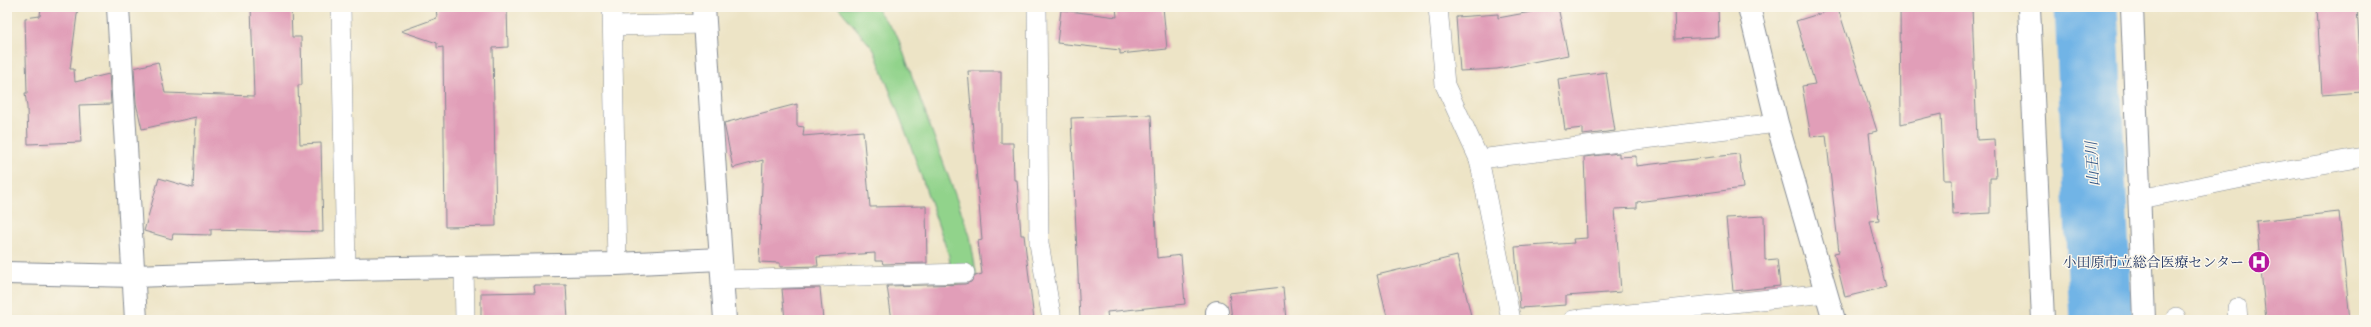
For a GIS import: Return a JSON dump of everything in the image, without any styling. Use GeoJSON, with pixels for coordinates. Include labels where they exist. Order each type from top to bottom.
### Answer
{"type":"FeatureCollection","features":[{"type":"Feature","properties":{"kind":"street"},"geometry":{"type":"LineString","coordinates":[[118,7],[136,320]]}},
{"type":"Feature","properties":{"kind":"street"},"geometry":{"type":"LineString","coordinates":[[1749,7],[1776,123],[1834,320]]}},
{"type":"Feature","properties":{"kind":"street"},"geometry":{"type":"LineString","coordinates":[[2030,7],[2043,320]]}},
{"type":"Feature","properties":{"kind":"street"},"geometry":{"type":"LineString","coordinates":[[2132,7],[2144,320]]}},
{"type":"Feature","properties":{"kind":"street"},"geometry":{"type":"LineString","coordinates":[[704,15],[725,320]]}},
{"type":"Feature","properties":{"kind":"street"},"geometry":{"type":"LineString","coordinates":[[7,274],[134,276],[346,268],[464,268],[617,264],[721,269]]}},
{"type":"Feature","properties":{"kind":"lane"},"geometry":{"type":"LineString","coordinates":[[341,7],[346,268]]}},
{"type":"Feature","properties":{"kind":"lane"},"geometry":{"type":"LineString","coordinates":[[612,7],[617,264]]}},
{"type":"Feature","properties":{"kind":"lane"},"geometry":{"type":"LineString","coordinates":[[1037,7],[1039,243],[1052,320]]}},
{"type":"Feature","properties":{"kind":"lane"},"geometry":{"type":"LineString","coordinates":[[1439,7],[1445,85],[1479,159],[1511,320]]}},
{"type":"Feature","properties":{"kind":"lane"},"geometry":{"type":"LineString","coordinates":[[613,26],[704,15]]}},
{"type":"Feature","properties":{"kind":"lane"},"geometry":{"type":"LineString","coordinates":[[1479,159],[1776,123]]}},
{"type":"Feature","properties":{"kind":"lane"},"geometry":{"type":"LineString","coordinates":[[2140,199],[2364,156]]}},
{"type":"Feature","properties":{"kind":"lane"},"geometry":{"type":"LineString","coordinates":[[464,268],[465,320]]}},
{"type":"Feature","properties":{"kind":"lane"},"geometry":{"type":"LineString","coordinates":[[721,269],[965,273]]}},
{"type":"Feature","properties":{"kind":"lane"},"geometry":{"type":"LineString","coordinates":[[1573,320],[1826,293]]}},
{"type":"Feature","properties":{"kind":"green space"},"geometry":{"type":"Polygon","coordinates":[[[838,7],[875,7],[897,35],[970,236],[984,320],[956,320],[949,256],[908,138],[874,50],[838,7]]]}},
{"type":"Feature","properties":{"kind":"building"},"geometry":{"type":"Polygon","coordinates":[[[41,7],[78,7],[70,69],[74,69],[75,82],[109,74],[111,104],[79,105],[81,142],[28,144],[25,93],[27,93],[25,18],[40,16],[41,7]]]}},
{"type":"Feature","properties":{"kind":"building"},"geometry":{"type":"Polygon","coordinates":[[[251,7],[291,7],[292,37],[301,37],[302,85],[298,85],[300,144],[321,143],[323,232],[211,229],[211,235],[173,234],[172,239],[144,231],[159,178],[193,188],[196,117],[142,129],[136,103],[134,68],[158,62],[165,93],[254,96],[251,7]]]}},
{"type":"Feature","properties":{"kind":"building"},"geometry":{"type":"Polygon","coordinates":[[[436,7],[507,7],[508,47],[493,48],[496,226],[445,227],[443,47],[437,48],[437,43],[401,31],[437,18],[436,7]]]}},
{"type":"Feature","properties":{"kind":"building"},"geometry":{"type":"Polygon","coordinates":[[[1116,7],[1163,7],[1167,49],[1120,54],[1120,50],[1057,43],[1061,10],[1117,17],[1116,7]]]}},
{"type":"Feature","properties":{"kind":"building"},"geometry":{"type":"Polygon","coordinates":[[[1558,7],[1568,55],[1497,69],[1460,71],[1456,17],[1498,14],[1498,18],[1558,7]]]}},
{"type":"Feature","properties":{"kind":"building"},"geometry":{"type":"Polygon","coordinates":[[[1674,7],[1718,7],[1719,37],[1675,39],[1674,7]]]}},
{"type":"Feature","properties":{"kind":"building"},"geometry":{"type":"Polygon","coordinates":[[[1900,7],[1972,7],[1977,140],[1994,139],[1996,178],[1990,178],[1990,213],[1953,215],[1952,180],[1944,180],[1941,114],[1901,124],[1900,7]]]}},
{"type":"Feature","properties":{"kind":"building"},"geometry":{"type":"Polygon","coordinates":[[[2317,7],[2357,7],[2362,92],[2322,95],[2317,7]]]}},
{"type":"Feature","properties":{"kind":"building"},"geometry":{"type":"Polygon","coordinates":[[[1838,8],[1877,131],[1869,133],[1879,220],[1870,221],[1886,287],[1845,297],[1834,253],[1839,252],[1826,135],[1811,137],[1802,86],[1815,84],[1796,21],[1838,8]]]}},
{"type":"Feature","properties":{"kind":"building"},"geometry":{"type":"Polygon","coordinates":[[[968,71],[1001,71],[1001,143],[1013,143],[1014,180],[1017,180],[1021,235],[1024,235],[1034,320],[892,320],[887,286],[965,284],[971,282],[975,276],[982,274],[978,241],[982,240],[968,71]]]}},
{"type":"Feature","properties":{"kind":"building"},"geometry":{"type":"Polygon","coordinates":[[[1606,72],[1615,131],[1583,135],[1583,128],[1565,130],[1558,79],[1606,72]]]}},
{"type":"Feature","properties":{"kind":"building"},"geometry":{"type":"Polygon","coordinates":[[[797,104],[797,126],[804,127],[803,136],[863,131],[870,207],[926,206],[927,263],[883,264],[882,261],[875,261],[875,253],[817,257],[818,266],[780,267],[780,263],[759,262],[763,160],[733,168],[724,123],[797,104]]]}},
{"type":"Feature","properties":{"kind":"building"},"geometry":{"type":"Polygon","coordinates":[[[1151,115],[1157,258],[1181,255],[1185,304],[1107,312],[1108,320],[1080,320],[1071,118],[1151,115]]]}},
{"type":"Feature","properties":{"kind":"building"},"geometry":{"type":"Polygon","coordinates":[[[1619,153],[1619,157],[1636,156],[1636,166],[1739,154],[1743,188],[1637,202],[1637,208],[1615,209],[1621,292],[1566,296],[1566,305],[1520,308],[1515,247],[1574,243],[1573,239],[1587,238],[1584,157],[1619,153]]]}},
{"type":"Feature","properties":{"kind":"building"},"geometry":{"type":"Polygon","coordinates":[[[2339,212],[2350,320],[2266,320],[2256,221],[2339,212]]]}},
{"type":"Feature","properties":{"kind":"building"},"geometry":{"type":"Polygon","coordinates":[[[1764,216],[1765,260],[1777,259],[1780,286],[1733,291],[1726,218],[1764,216]]]}},
{"type":"Feature","properties":{"kind":"building"},"geometry":{"type":"Polygon","coordinates":[[[1457,256],[1472,320],[1388,320],[1377,275],[1457,256]]]}},
{"type":"Feature","properties":{"kind":"building"},"geometry":{"type":"Polygon","coordinates":[[[534,285],[566,285],[568,320],[481,320],[481,293],[535,292],[534,285]]]}},
{"type":"Feature","properties":{"kind":"building"},"geometry":{"type":"Polygon","coordinates":[[[1283,287],[1286,320],[1232,320],[1229,293],[1283,287]]]}},
{"type":"Feature","properties":{"kind":"building"},"geometry":{"type":"Polygon","coordinates":[[[820,288],[823,320],[785,320],[782,289],[820,288]]]}},
{"type":"Feature","properties":{"kind":"waterway","name":"山王川"},"geometry":{"type":"LineString","coordinates":[[2086,7],[2101,320]]}},
{"type":"Feature","properties":{"kind":"place","name":"小田原市立総合医療センター"},"geometry":{"type":"Point","coordinates":[2259,262]}}]}
